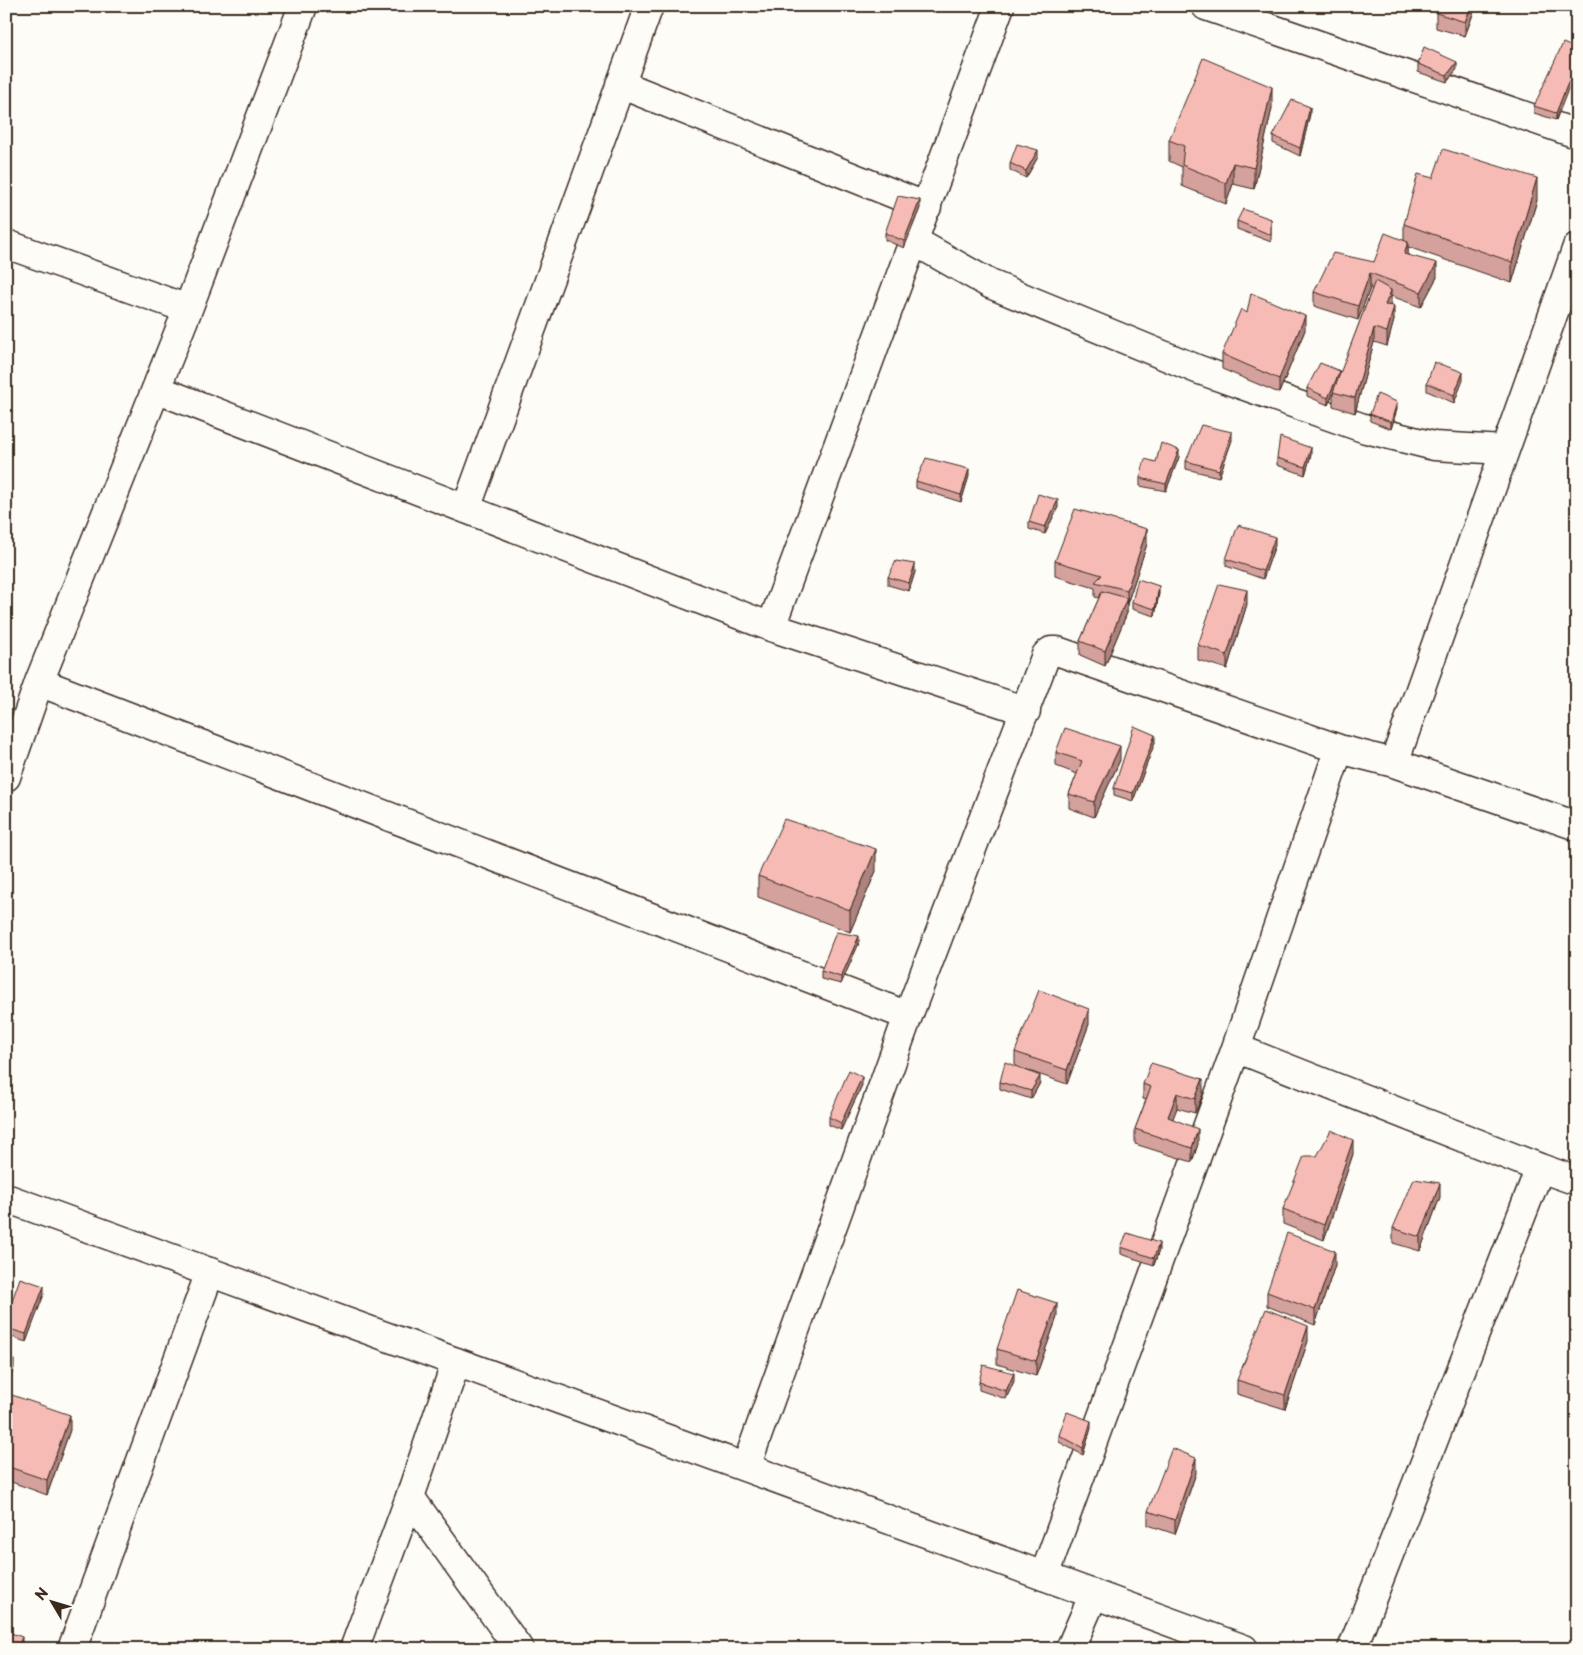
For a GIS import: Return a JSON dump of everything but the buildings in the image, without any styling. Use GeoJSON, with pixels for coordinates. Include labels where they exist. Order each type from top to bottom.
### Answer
{"type":"FeatureCollection","features":[{"type":"Feature","properties":{"kind":"street"},"geometry":{"type":"LineString","coordinates":[[6,777],[39,682],[188,309],[303,6]]}},
{"type":"Feature","properties":{"kind":"street"},"geometry":{"type":"LineString","coordinates":[[466,508],[649,6]]}},
{"type":"Feature","properties":{"kind":"street"},"geometry":{"type":"LineString","coordinates":[[771,627],[1000,6]]}},
{"type":"Feature","properties":{"kind":"street"},"geometry":{"type":"LineString","coordinates":[[1206,6],[1577,134]]}},
{"type":"Feature","properties":{"kind":"street"},"geometry":{"type":"LineString","coordinates":[[620,84],[927,207]]}},
{"type":"Feature","properties":{"kind":"street"},"geometry":{"type":"LineString","coordinates":[[914,242],[990,284],[1197,369],[1366,429],[1434,446],[1504,450]]}},
{"type":"Feature","properties":{"kind":"street"},"geometry":{"type":"LineString","coordinates":[[6,244],[188,309]]}},
{"type":"Feature","properties":{"kind":"street"},"geometry":{"type":"LineString","coordinates":[[1394,763],[1577,247]]}},
{"type":"Feature","properties":{"kind":"street"},"geometry":{"type":"LineString","coordinates":[[156,389],[771,627],[1026,710]]}},
{"type":"Feature","properties":{"kind":"street"},"geometry":{"type":"LineString","coordinates":[[746,1467],[908,1016],[1046,656],[1051,651],[1058,650],[1339,749],[1394,763],[1577,826]]}},
{"type":"Feature","properties":{"kind":"street"},"geometry":{"type":"LineString","coordinates":[[39,682],[908,1016]]}},
{"type":"Feature","properties":{"kind":"street"},"geometry":{"type":"LineString","coordinates":[[1044,1576],[1236,1048],[1339,749]]}},
{"type":"Feature","properties":{"kind":"street"},"geometry":{"type":"LineString","coordinates":[[1236,1048],[1577,1181]]}},
{"type":"Feature","properties":{"kind":"street"},"geometry":{"type":"LineString","coordinates":[[1352,1649],[1540,1168]]}},
{"type":"Feature","properties":{"kind":"street"},"geometry":{"type":"LineString","coordinates":[[6,1198],[1244,1649]]}},
{"type":"Feature","properties":{"kind":"street"},"geometry":{"type":"LineString","coordinates":[[72,1649],[210,1272]]}},
{"type":"Feature","properties":{"kind":"street"},"geometry":{"type":"LineString","coordinates":[[354,1649],[410,1497],[456,1362]]}},
{"type":"Feature","properties":{"kind":"street"},"geometry":{"type":"LineString","coordinates":[[410,1497],[519,1649]]}},
{"type":"Feature","properties":{"kind":"street"},"geometry":{"type":"LineString","coordinates":[[1070,1649],[1094,1594]]}}]}
